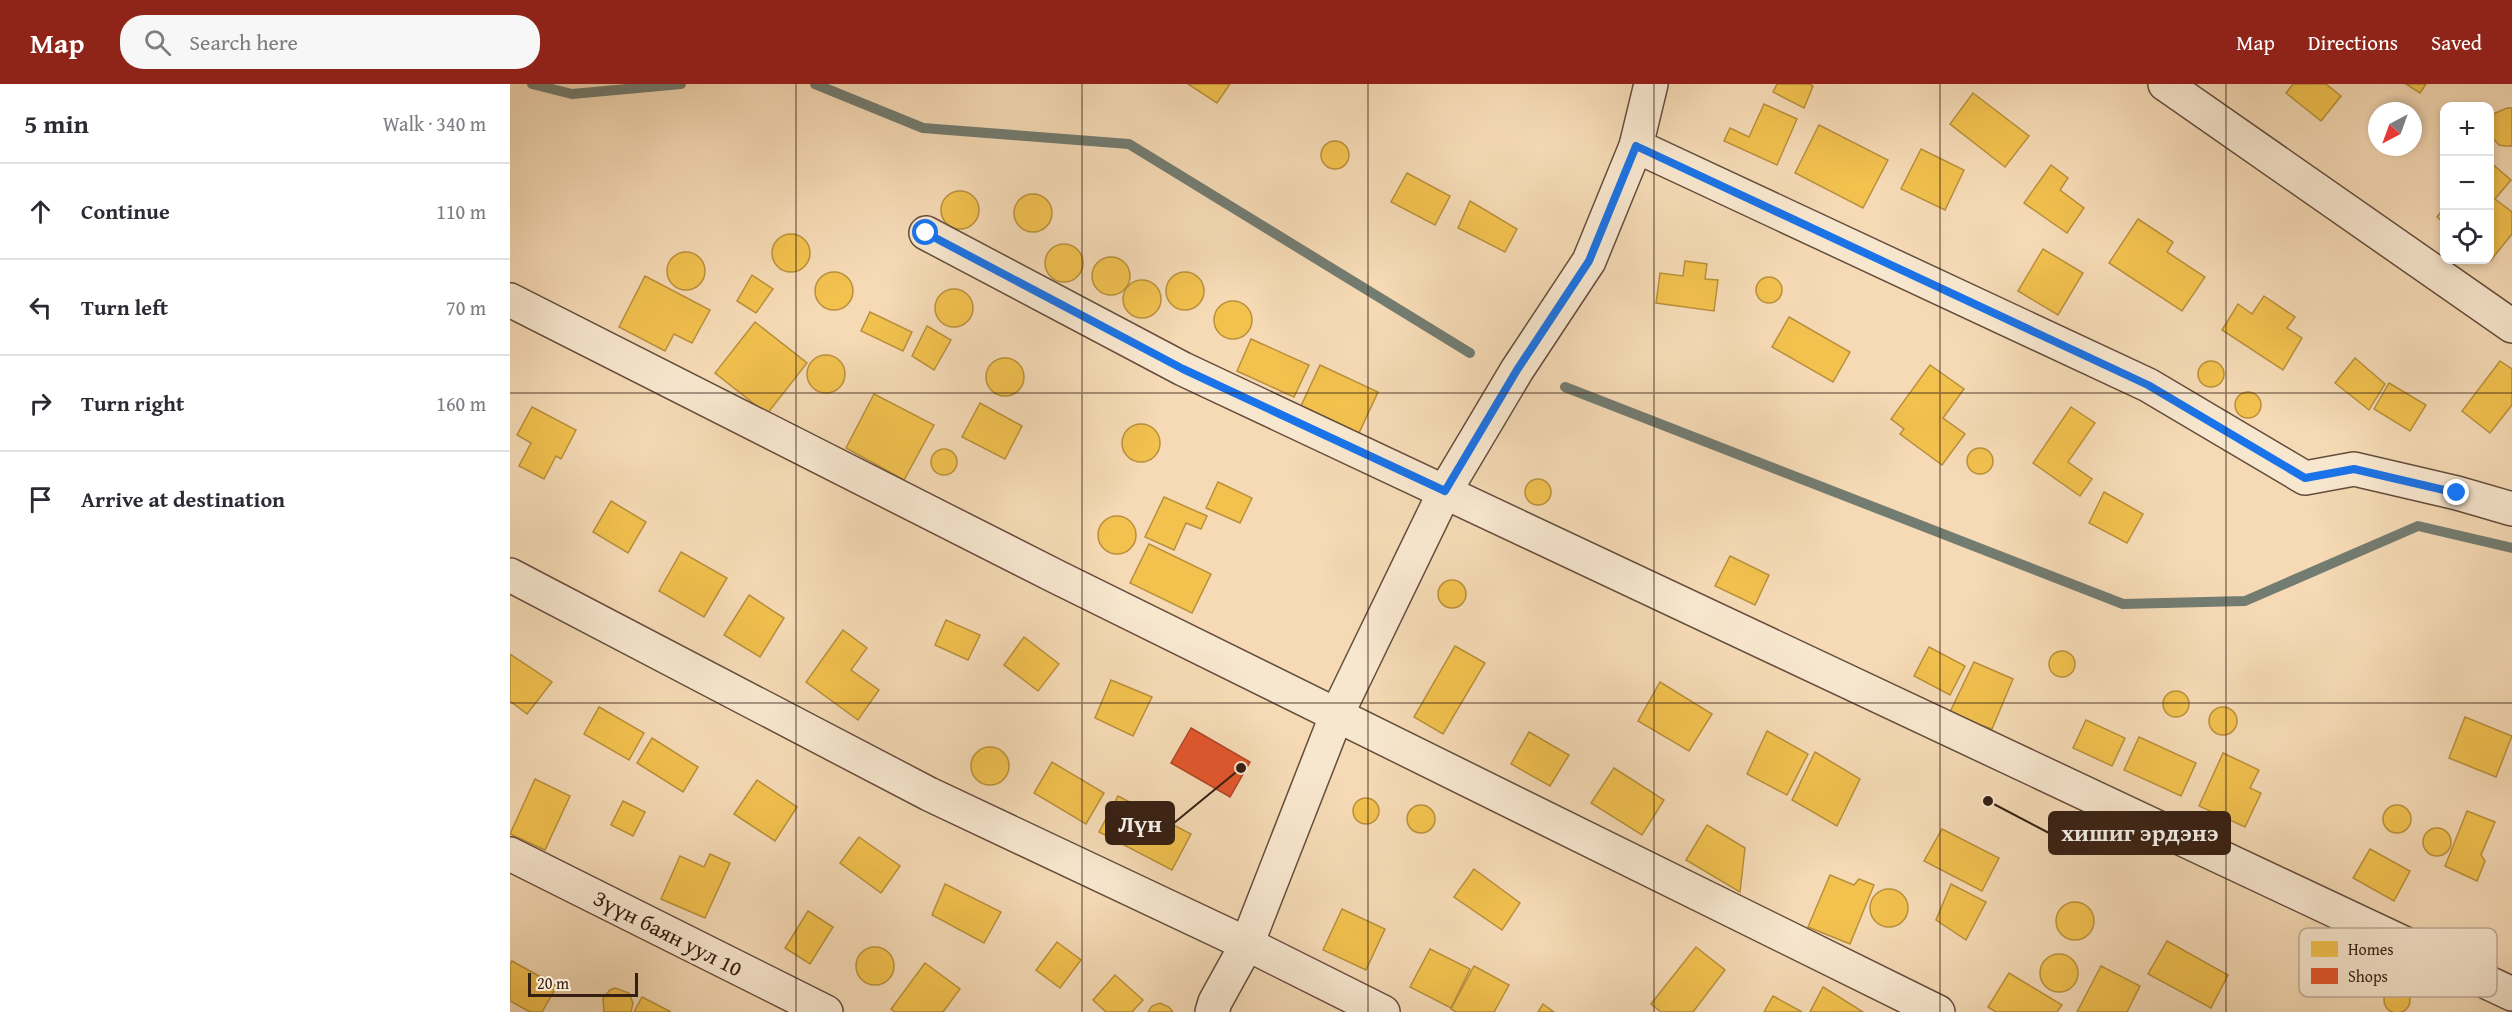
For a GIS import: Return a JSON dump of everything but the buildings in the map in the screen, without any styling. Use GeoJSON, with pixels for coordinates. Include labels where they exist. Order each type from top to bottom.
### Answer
{"type":"FeatureCollection","features":[{"type":"Feature","properties":{"kind":"street"},"geometry":{"type":"LineString","coordinates":[[1212,1012],[1215,1002],[1247,944],[1337,714],[1445,491],[1517,370],[1589,261],[1636,146],[1651,84]]}},
{"type":"Feature","properties":{"kind":"street"},"geometry":{"type":"LineString","coordinates":[[2165,84],[2512,326]]}},
{"type":"Feature","properties":{"kind":"street"},"geometry":{"type":"LineString","coordinates":[[1636,146],[2148,385],[2305,478],[2354,469],[2457,493],[2512,509]]}},
{"type":"Feature","properties":{"kind":"street"},"geometry":{"type":"LineString","coordinates":[[926,233],[1183,369],[2372,928]]}},
{"type":"Feature","properties":{"kind":"street"},"geometry":{"type":"LineString","coordinates":[[510,300],[1057,577],[1938,1012]]}},
{"type":"Feature","properties":{"kind":"street"},"geometry":{"type":"LineString","coordinates":[[510,575],[929,794],[1247,944],[1383,1012]]}},
{"type":"Feature","properties":{"kind":"street","name":"Зүүн баян уул 10"},"geometry":{"type":"LineString","coordinates":[[510,854],[826,1012]]}},
{"type":"Feature","properties":{"kind":"street"},"geometry":{"type":"LineString","coordinates":[[2497,987],[2512,994]]}},
{"type":"Feature","properties":{"kind":"waterway"},"geometry":{"type":"LineString","coordinates":[[532,84],[572,94],[681,84]]}},
{"type":"Feature","properties":{"kind":"waterway"},"geometry":{"type":"LineString","coordinates":[[815,84],[923,128],[1129,144],[1470,353]]}},
{"type":"Feature","properties":{"kind":"waterway"},"geometry":{"type":"LineString","coordinates":[[1565,387],[2123,604],[2245,601],[2418,526],[2512,548]]}},
{"type":"Feature","properties":{"kind":"place","name":"Лүн"},"geometry":{"type":"Point","coordinates":[1241,768]}},
{"type":"Feature","properties":{"kind":"place","name":"хишиг эрдэнэ"},"geometry":{"type":"Point","coordinates":[1988,801]}},
{"type":"Feature","properties":{"kind":"route"},"geometry":{"type":"LineString","coordinates":[[926,233],[1183,369],[1445,491],[1517,370],[1589,261],[1636,146],[2148,385],[2305,478],[2354,469],[2457,493]]}}]}
